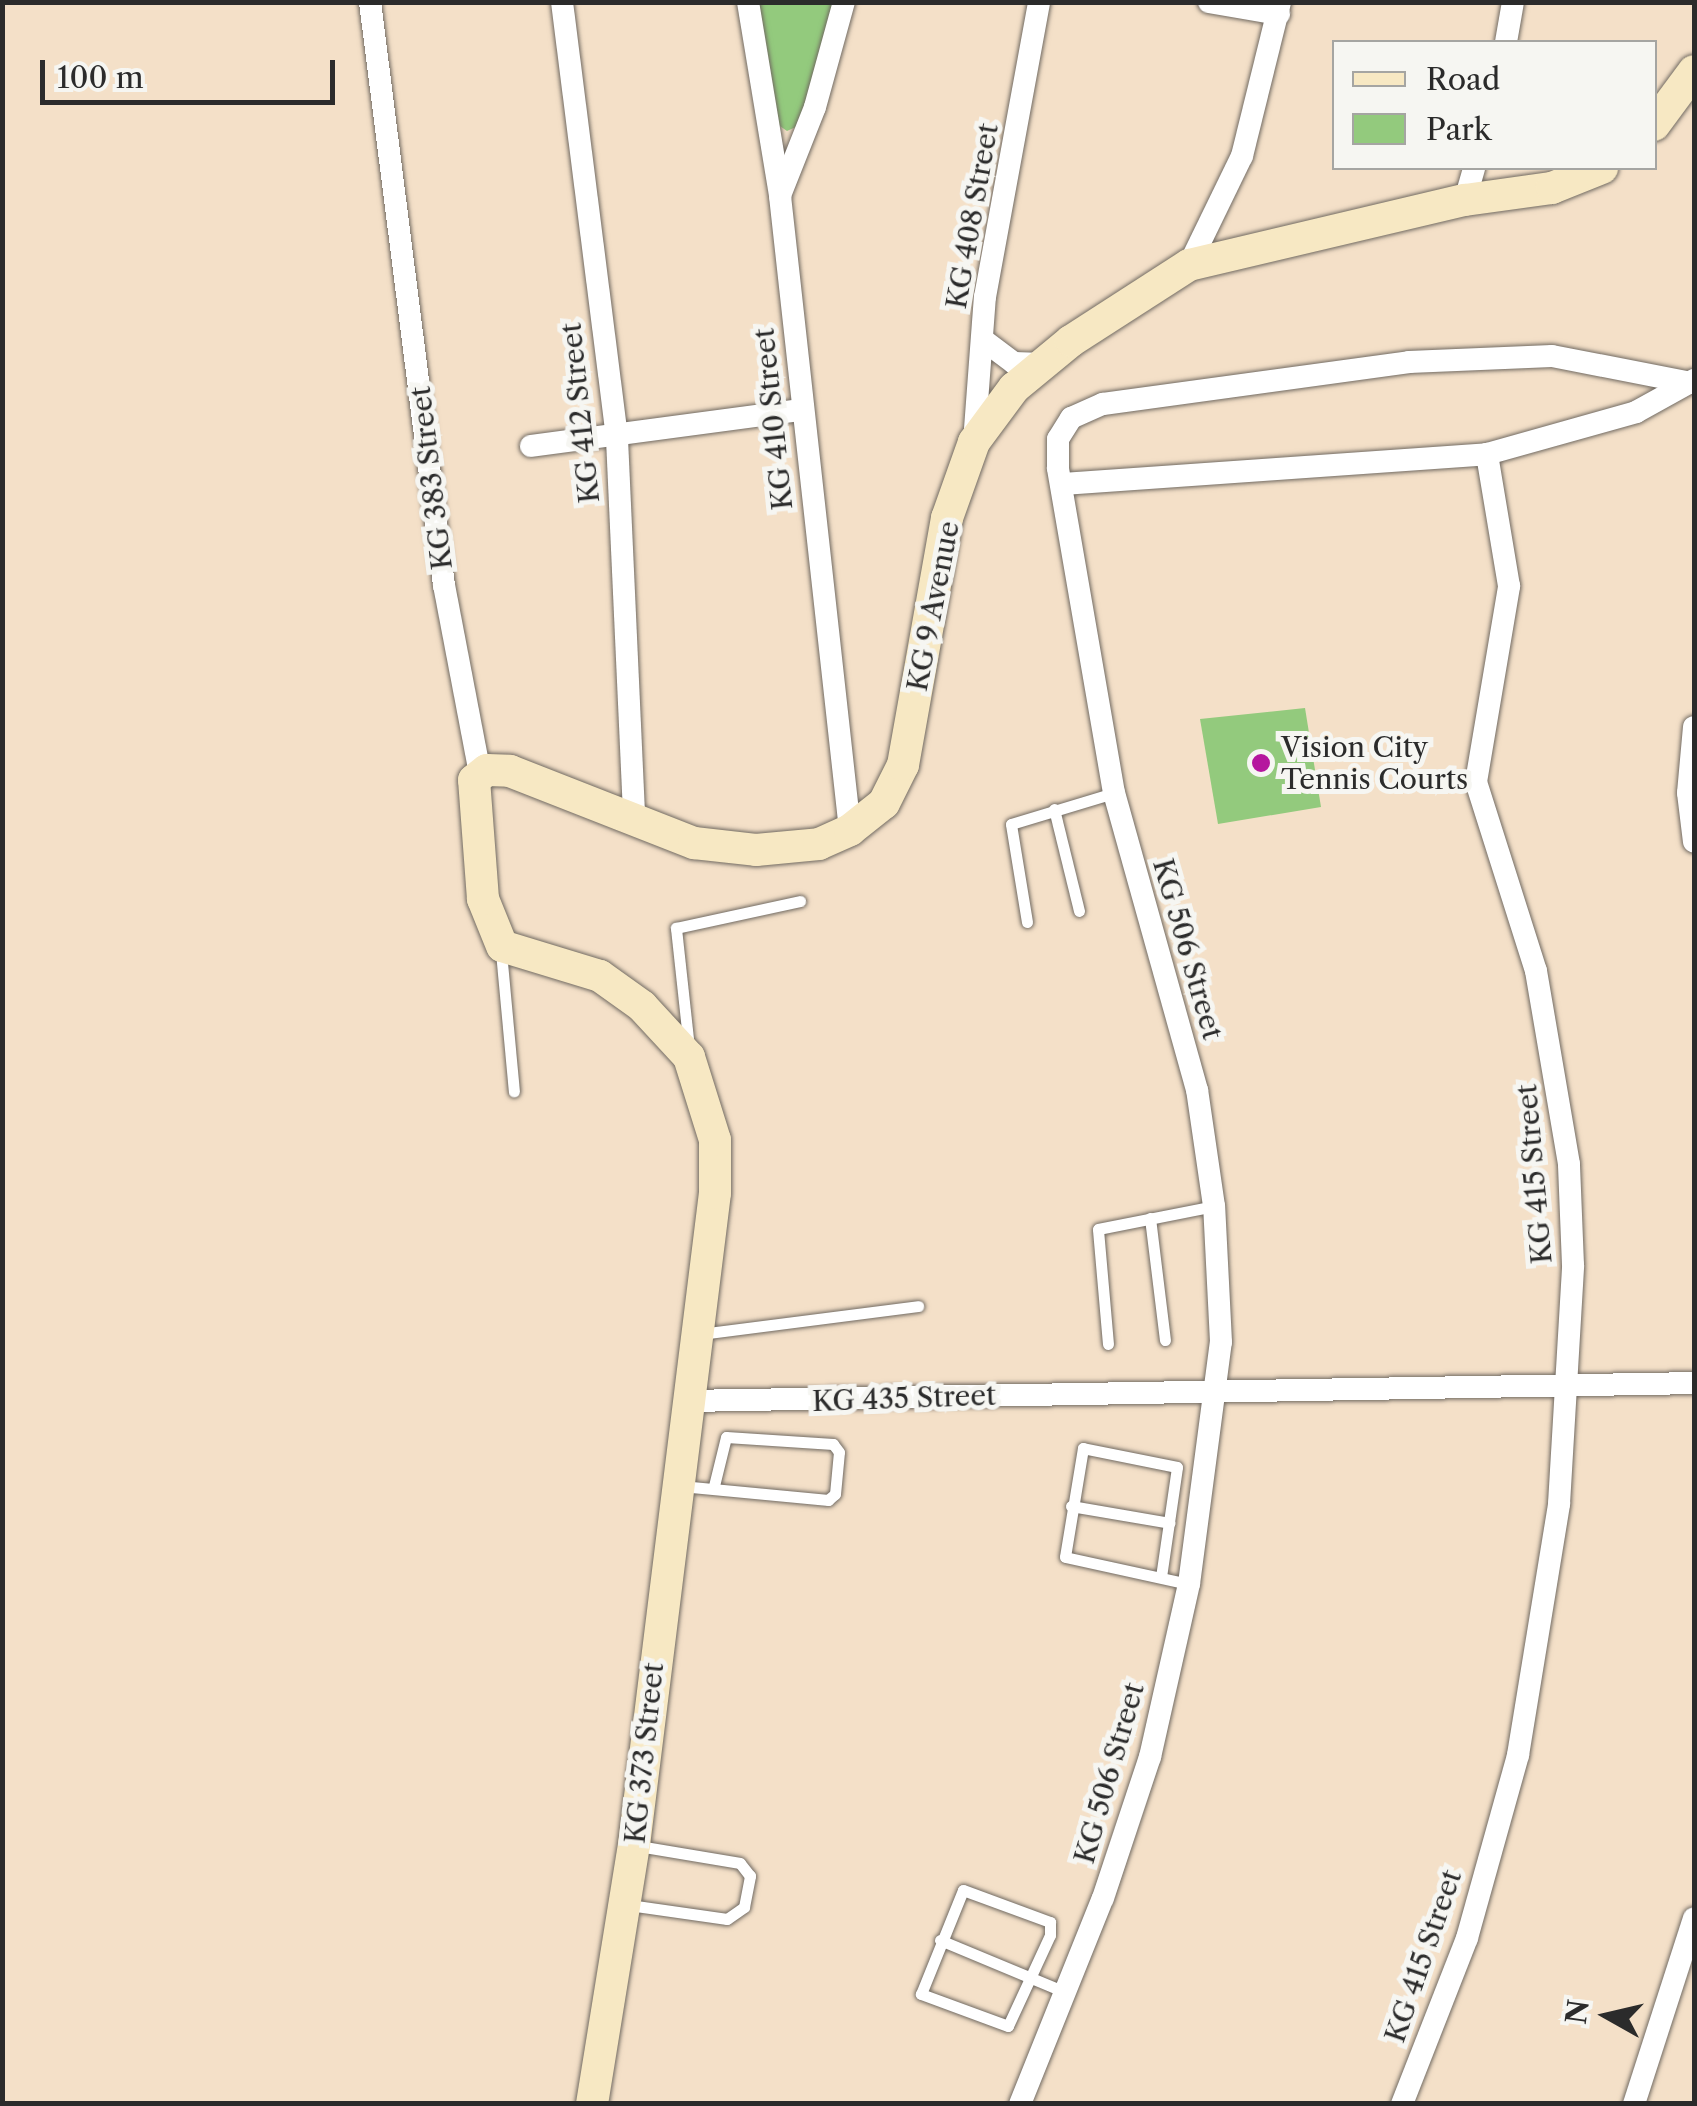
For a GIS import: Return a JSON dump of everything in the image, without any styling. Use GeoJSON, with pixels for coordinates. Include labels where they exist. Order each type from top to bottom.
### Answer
{"type":"FeatureCollection","features":[{"type":"Feature","properties":{"kind":"main road"},"geometry":{"type":"LineString","coordinates":[[1657,121],[1694,71]]}},
{"type":"Feature","properties":{"kind":"main road","name":"KG 9 Avenue"},"geometry":{"type":"LineString","coordinates":[[480,774],[510,771],[694,843],[756,850],[819,844],[850,830],[884,803],[903,765],[935,562],[974,442],[1014,388],[1189,266],[1465,200],[1552,188],[1597,170]]}},
{"type":"Feature","properties":{"kind":"main road","name":"KG 383 Street"},"geometry":{"type":"LineString","coordinates":[[480,774],[472,789],[483,899],[502,946]]}},
{"type":"Feature","properties":{"kind":"main road"},"geometry":{"type":"LineString","coordinates":[[502,946],[600,976],[642,1006],[689,1057],[716,1140],[687,1401]]}},
{"type":"Feature","properties":{"kind":"main road","name":"KG 373 Street"},"geometry":{"type":"LineString","coordinates":[[592,2104],[634,1845],[687,1401]]}},
{"type":"Feature","properties":{"kind":"street","name":"KG 383 Street"},"geometry":{"type":"LineString","coordinates":[[370,2],[444,585],[480,774]]}},
{"type":"Feature","properties":{"kind":"street","name":"KG 412 Street"},"geometry":{"type":"LineString","coordinates":[[562,2],[617,438],[634,820]]}},
{"type":"Feature","properties":{"kind":"street","name":"KG 410 Street"},"geometry":{"type":"LineString","coordinates":[[748,2],[780,196],[800,410],[850,830]]}},
{"type":"Feature","properties":{"kind":"street"},"geometry":{"type":"LineString","coordinates":[[780,196],[815,107],[844,2]]}},
{"type":"Feature","properties":{"kind":"street","name":"KG 408 Street"},"geometry":{"type":"LineString","coordinates":[[974,442],[982,339],[1039,2]]}},
{"type":"Feature","properties":{"kind":"street"},"geometry":{"type":"LineString","coordinates":[[1189,266],[1242,156],[1280,8],[1209,2]]}},
{"type":"Feature","properties":{"kind":"street"},"geometry":{"type":"LineString","coordinates":[[1506,40],[1514,2]]}},
{"type":"Feature","properties":{"kind":"street"},"geometry":{"type":"LineString","coordinates":[[1465,200],[1473,170]]}},
{"type":"Feature","properties":{"kind":"street"},"geometry":{"type":"LineString","coordinates":[[982,339],[1014,363],[1044,364]]}},
{"type":"Feature","properties":{"kind":"street","name":"KG 506 Street"},"geometry":{"type":"LineString","coordinates":[[1020,2104],[1128,1832],[1189,1584],[1221,1342],[1214,1206],[1197,1090],[1114,794],[1055,453],[1064,426],[1102,404],[1409,362],[1552,356],[1693,382]]}},
{"type":"Feature","properties":{"kind":"street"},"geometry":{"type":"LineString","coordinates":[[1063,484],[1487,454],[1636,412],[1693,382]]}},
{"type":"Feature","properties":{"kind":"street"},"geometry":{"type":"LineString","coordinates":[[531,446],[617,438],[800,410]]}},
{"type":"Feature","properties":{"kind":"street","name":"KG 415 Street"},"geometry":{"type":"LineString","coordinates":[[1402,2104],[1467,1938],[1518,1756],[1546,1616],[1567,1385],[1573,1265],[1557,1074],[1536,970],[1476,782],[1508,586],[1487,454]]}},
{"type":"Feature","properties":{"kind":"street"},"geometry":{"type":"LineString","coordinates":[[1694,727],[1688,793],[1694,842]]}},
{"type":"Feature","properties":{"kind":"street","name":"KG 435 Street"},"geometry":{"type":"LineString","coordinates":[[687,1401],[1694,1384]]}},
{"type":"Feature","properties":{"kind":"street"},"geometry":{"type":"LineString","coordinates":[[1634,2104],[1694,1918]]}},
{"type":"Feature","properties":{"kind":"lane"},"geometry":{"type":"LineString","coordinates":[[1027,922],[1008,829],[1016,818],[1114,794]]}},
{"type":"Feature","properties":{"kind":"lane"},"geometry":{"type":"LineString","coordinates":[[1054,809],[1079,911]]}},
{"type":"Feature","properties":{"kind":"lane"},"geometry":{"type":"LineString","coordinates":[[689,1057],[676,928],[800,901]]}},
{"type":"Feature","properties":{"kind":"lane"},"geometry":{"type":"LineString","coordinates":[[502,946],[499,976],[514,1092]]}},
{"type":"Feature","properties":{"kind":"lane"},"geometry":{"type":"LineString","coordinates":[[1108,1344],[1098,1229],[1214,1206]]}},
{"type":"Feature","properties":{"kind":"lane"},"geometry":{"type":"LineString","coordinates":[[1150,1218],[1165,1340]]}},
{"type":"Feature","properties":{"kind":"lane"},"geometry":{"type":"LineString","coordinates":[[696,1334],[918,1306]]}},
{"type":"Feature","properties":{"kind":"lane"},"geometry":{"type":"LineString","coordinates":[[676,1486],[714,1486],[828,1500],[835,1494],[839,1452],[833,1444],[726,1436],[719,1444],[714,1486]]}},
{"type":"Feature","properties":{"kind":"lane"},"geometry":{"type":"LineString","coordinates":[[1161,1576],[1177,1467],[1083,1448],[1065,1557],[1189,1584]]}},
{"type":"Feature","properties":{"kind":"lane"},"geometry":{"type":"LineString","coordinates":[[1071,1506],[1170,1523]]}},
{"type":"Feature","properties":{"kind":"lane"},"geometry":{"type":"LineString","coordinates":[[624,1904],[727,1919],[744,1907],[750,1876],[740,1863],[634,1845]]}},
{"type":"Feature","properties":{"kind":"lane"},"geometry":{"type":"LineString","coordinates":[[963,1890],[1050,1922],[1032,1980],[1008,2026],[927,1999],[920,1988],[963,1890]]}},
{"type":"Feature","properties":{"kind":"lane"},"geometry":{"type":"LineString","coordinates":[[940,1940],[1067,1993]]}},
{"type":"Feature","properties":{"kind":"green space"},"geometry":{"type":"Polygon","coordinates":[[[755,3],[839,3],[798,126],[787,131],[777,124],[755,3]]]}},
{"type":"Feature","properties":{"kind":"green space","name":"Vision City Tennis Courts"},"geometry":{"type":"Polygon","coordinates":[[[1305,708],[1321,807],[1218,824],[1200,719],[1305,708]]]}},
{"type":"Feature","properties":{"kind":"place","name":"Vision City Tennis Courts"},"geometry":{"type":"Point","coordinates":[1261,763]}}]}
